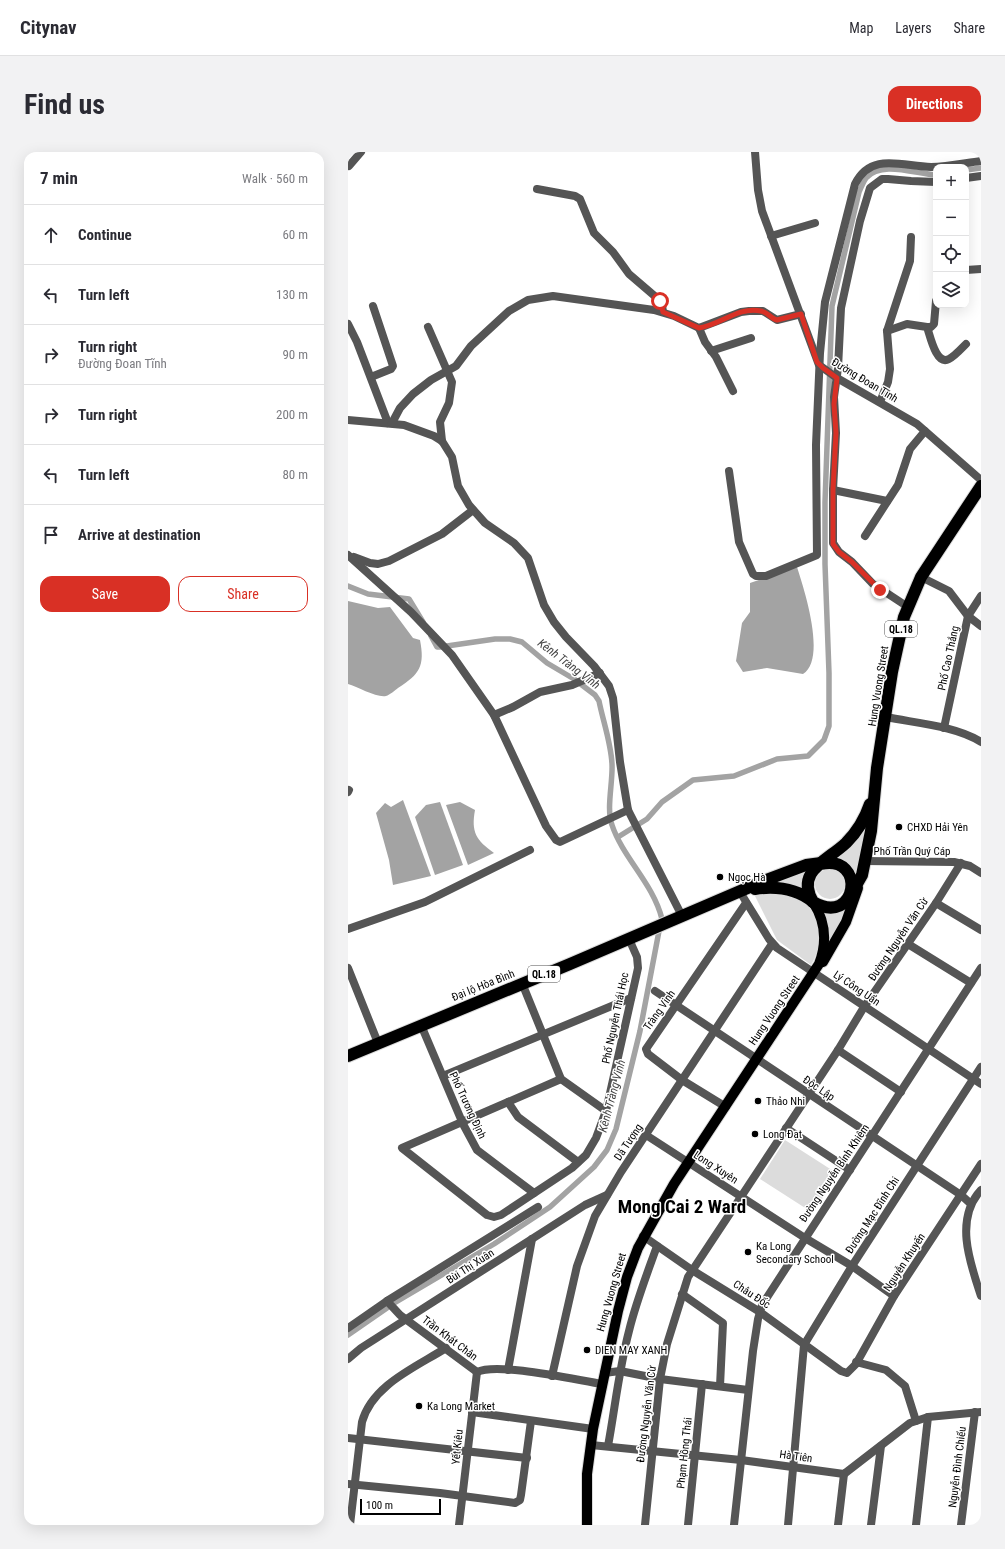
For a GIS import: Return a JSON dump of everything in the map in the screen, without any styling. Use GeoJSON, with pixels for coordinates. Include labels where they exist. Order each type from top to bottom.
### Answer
{"type":"FeatureCollection","features":[{"type":"Feature","properties":{"kind":"highway","name":"Hung Vuong Street"},"geometry":{"type":"LineString","coordinates":[[874,791],[900,631],[908,607],[922,577],[981,486]]}},
{"type":"Feature","properties":{"kind":"highway"},"geometry":{"type":"LineString","coordinates":[[813,902],[807,888],[808,881],[818,865],[841,847],[861,824],[874,791]]}},
{"type":"Feature","properties":{"kind":"highway"},"geometry":{"type":"LineString","coordinates":[[740,892],[766,888],[782,888],[795,891],[826,908],[833,908],[845,902],[862,875],[872,822],[874,791]]}},
{"type":"Feature","properties":{"kind":"highway"},"geometry":{"type":"LineString","coordinates":[[740,892],[818,865],[837,864],[849,873],[851,892]]}},
{"type":"Feature","properties":{"kind":"highway","name":"Đại lộ Hòa Bình"},"geometry":{"type":"LineString","coordinates":[[348,1056],[740,892]]}},
{"type":"Feature","properties":{"kind":"main road"},"geometry":{"type":"LineString","coordinates":[[814,973],[830,952],[849,915],[862,875]]}},
{"type":"Feature","properties":{"kind":"main road"},"geometry":{"type":"LineString","coordinates":[[849,915],[851,892]]}},
{"type":"Feature","properties":{"kind":"main road"},"geometry":{"type":"LineString","coordinates":[[813,902],[822,918],[825,937],[822,956],[814,973]]}},
{"type":"Feature","properties":{"kind":"main road","name":"Hung Vuong Street"},"geometry":{"type":"LineString","coordinates":[[587,1525],[586,1486],[591,1444],[604,1373],[622,1294],[631,1264],[643,1236],[689,1162],[814,973]]}},
{"type":"Feature","properties":{"kind":"street"},"geometry":{"type":"LineString","coordinates":[[349,166],[361,152]]}},
{"type":"Feature","properties":{"kind":"street","name":"Đường Đoan Tĩnh"},"geometry":{"type":"LineString","coordinates":[[755,152],[760,200],[771,236],[821,367],[925,431],[981,480]]}},
{"type":"Feature","properties":{"kind":"street"},"geometry":{"type":"LineString","coordinates":[[729,471],[739,542],[753,574],[756,576],[766,576],[817,555],[816,452],[826,297],[855,184],[862,171],[874,162],[883,161],[931,167],[981,161]]}},
{"type":"Feature","properties":{"kind":"street"},"geometry":{"type":"LineString","coordinates":[[969,178],[981,176]]}},
{"type":"Feature","properties":{"kind":"street"},"geometry":{"type":"LineString","coordinates":[[908,607],[873,584],[852,562],[836,549],[833,544],[833,490],[836,433],[834,404],[835,376],[841,308],[860,221],[870,188],[882,179],[888,178],[911,182],[933,182]]}},
{"type":"Feature","properties":{"kind":"street"},"geometry":{"type":"LineString","coordinates":[[537,189],[575,196],[580,199],[594,233],[612,252],[629,274],[657,298],[662,305],[663,312]]}},
{"type":"Feature","properties":{"kind":"street"},"geometry":{"type":"LineString","coordinates":[[771,236],[815,223]]}},
{"type":"Feature","properties":{"kind":"street"},"geometry":{"type":"LineString","coordinates":[[880,402],[889,376],[887,331],[910,261],[911,237]]}},
{"type":"Feature","properties":{"kind":"street"},"geometry":{"type":"LineString","coordinates":[[969,270],[981,269]]}},
{"type":"Feature","properties":{"kind":"street"},"geometry":{"type":"LineString","coordinates":[[390,423],[400,408],[413,394],[431,380],[456,366],[471,346],[509,311],[528,300],[553,296],[663,312],[699,328],[711,351],[719,362],[733,391]]}},
{"type":"Feature","properties":{"kind":"street"},"geometry":{"type":"LineString","coordinates":[[371,377],[391,369],[393,366],[373,306]]}},
{"type":"Feature","properties":{"kind":"street"},"geometry":{"type":"LineString","coordinates":[[887,331],[908,324],[931,327],[934,324],[935,308]]}},
{"type":"Feature","properties":{"kind":"street"},"geometry":{"type":"LineString","coordinates":[[699,328],[745,311],[763,311],[777,320],[801,314]]}},
{"type":"Feature","properties":{"kind":"street"},"geometry":{"type":"LineString","coordinates":[[348,324],[357,342],[390,423]]}},
{"type":"Feature","properties":{"kind":"street"},"geometry":{"type":"LineString","coordinates":[[428,327],[452,382],[449,403],[440,422],[442,441],[452,457],[460,491],[485,523],[524,552],[531,566],[544,605],[554,622],[600,673],[611,691],[620,762],[624,812],[636,828],[682,916]]}},
{"type":"Feature","properties":{"kind":"street"},"geometry":{"type":"LineString","coordinates":[[927,327],[940,358],[945,360],[950,359],[966,344]]}},
{"type":"Feature","properties":{"kind":"street"},"geometry":{"type":"LineString","coordinates":[[711,351],[751,338]]}},
{"type":"Feature","properties":{"kind":"street"},"geometry":{"type":"LineString","coordinates":[[348,420],[390,423],[412,427],[442,441]]}},
{"type":"Feature","properties":{"kind":"street"},"geometry":{"type":"LineString","coordinates":[[865,536],[901,479],[910,449],[925,431]]}},
{"type":"Feature","properties":{"kind":"street"},"geometry":{"type":"LineString","coordinates":[[833,490],[887,501]]}},
{"type":"Feature","properties":{"kind":"street"},"geometry":{"type":"LineString","coordinates":[[348,555],[370,563],[378,564],[388,561],[446,531],[474,510]]}},
{"type":"Feature","properties":{"kind":"street"},"geometry":{"type":"LineString","coordinates":[[348,555],[410,612],[452,655],[494,715],[546,826],[556,840],[560,842],[624,812]]}},
{"type":"Feature","properties":{"kind":"street"},"geometry":{"type":"LineString","coordinates":[[922,577],[953,594],[968,616],[981,626]]}},
{"type":"Feature","properties":{"kind":"street","name":"Phố Cao Thắng"},"geometry":{"type":"LineString","coordinates":[[944,728],[968,616],[981,596]]}},
{"type":"Feature","properties":{"kind":"street"},"geometry":{"type":"LineString","coordinates":[[494,715],[513,707],[540,692],[572,685],[600,673]]}},
{"type":"Feature","properties":{"kind":"street"},"geometry":{"type":"LineString","coordinates":[[886,717],[944,728],[964,734],[981,742]]}},
{"type":"Feature","properties":{"kind":"street"},"geometry":{"type":"LineString","coordinates":[[348,928],[426,902],[530,850]]}},
{"type":"Feature","properties":{"kind":"street","name":"Phố Trần Quý Cáp"},"geometry":{"type":"LineString","coordinates":[[865,861],[961,863],[981,873]]}},
{"type":"Feature","properties":{"kind":"street","name":"Đường Nguyễn Văn Cừ"},"geometry":{"type":"LineString","coordinates":[[645,1525],[660,1379],[667,1344],[682,1294],[692,1270],[838,1050],[864,1007],[936,903],[961,863]]}},
{"type":"Feature","properties":{"kind":"street","name":"Lý Công Uẩn"},"geometry":{"type":"LineString","coordinates":[[740,892],[772,944],[981,1084]]}},
{"type":"Feature","properties":{"kind":"street","name":"Tràng Vinh"},"geometry":{"type":"LineString","coordinates":[[726,1107],[682,1080],[648,1054],[646,1049],[746,903]]}},
{"type":"Feature","properties":{"kind":"street"},"geometry":{"type":"LineString","coordinates":[[936,903],[981,930]]}},
{"type":"Feature","properties":{"kind":"street","name":"Phố Nguyễn Thái Học"},"geometry":{"type":"LineString","coordinates":[[462,1122],[402,1148],[487,1215],[494,1217],[501,1215],[534,1193],[586,1155],[596,1138],[606,1111],[638,968],[637,957],[629,939]]}},
{"type":"Feature","properties":{"kind":"street","name":"Dã Tượng"},"geometry":{"type":"LineString","coordinates":[[552,1376],[577,1266],[589,1229],[606,1195],[772,944]]}},
{"type":"Feature","properties":{"kind":"street"},"geometry":{"type":"LineString","coordinates":[[908,944],[971,983]]}},
{"type":"Feature","properties":{"kind":"street"},"geometry":{"type":"LineString","coordinates":[[348,968],[378,1043]]}},
{"type":"Feature","properties":{"kind":"street","name":"Đường Nguyễn Bỉnh Khiêm"},"geometry":{"type":"LineString","coordinates":[[734,1525],[748,1390],[760,1312],[767,1297],[981,968]]}},
{"type":"Feature","properties":{"kind":"street"},"geometry":{"type":"LineString","coordinates":[[522,983],[561,1079],[606,1111]]}},
{"type":"Feature","properties":{"kind":"street","name":"Độc Lập"},"geometry":{"type":"LineString","coordinates":[[655,991],[916,1167],[961,1195],[972,1204]]}},
{"type":"Feature","properties":{"kind":"street"},"geometry":{"type":"LineString","coordinates":[[443,1076],[631,998]]}},
{"type":"Feature","properties":{"kind":"street","name":"Phố Trương Định"},"geometry":{"type":"LineString","coordinates":[[421,1025],[462,1122],[477,1150],[534,1193]]}},
{"type":"Feature","properties":{"kind":"street"},"geometry":{"type":"LineString","coordinates":[[838,1050],[901,1092]]}},
{"type":"Feature","properties":{"kind":"street","name":"Đường Mạc Đĩnh Chi"},"geometry":{"type":"LineString","coordinates":[[788,1525],[804,1345],[852,1266],[981,1067]]}},
{"type":"Feature","properties":{"kind":"street"},"geometry":{"type":"LineString","coordinates":[[462,1122],[561,1079]]}},
{"type":"Feature","properties":{"kind":"street"},"geometry":{"type":"LineString","coordinates":[[508,1102],[518,1117],[578,1162]]}},
{"type":"Feature","properties":{"kind":"street"},"geometry":{"type":"LineString","coordinates":[[786,1128],[850,1170]]}},
{"type":"Feature","properties":{"kind":"street","name":"Long Xuyên"},"geometry":{"type":"LineString","coordinates":[[646,1135],[805,1238],[852,1266],[894,1296]]}},
{"type":"Feature","properties":{"kind":"street","name":"Nguyễn Khuyến"},"geometry":{"type":"LineString","coordinates":[[847,1373],[856,1362],[894,1296],[981,1164]]}},
{"type":"Feature","properties":{"kind":"street"},"geometry":{"type":"LineString","coordinates":[[981,1190],[972,1204],[966,1228],[967,1243],[981,1296]]}},
{"type":"Feature","properties":{"kind":"street","name":"Bùi Thị Xuân"},"geometry":{"type":"LineString","coordinates":[[348,1359],[361,1348],[407,1320],[585,1204],[606,1195]]}},
{"type":"Feature","properties":{"kind":"street"},"geometry":{"type":"LineString","coordinates":[[348,1328],[387,1301],[538,1207]]}},
{"type":"Feature","properties":{"kind":"street","name":"Châu Đốc"},"geometry":{"type":"LineString","coordinates":[[643,1236],[692,1270],[760,1312],[841,1371],[847,1373]]}},
{"type":"Feature","properties":{"kind":"street"},"geometry":{"type":"LineString","coordinates":[[508,1370],[532,1239]]}},
{"type":"Feature","properties":{"kind":"street"},"geometry":{"type":"LineString","coordinates":[[608,1446],[620,1371],[629,1331],[645,1277],[657,1246]]}},
{"type":"Feature","properties":{"kind":"street"},"geometry":{"type":"LineString","coordinates":[[682,1294],[723,1323],[720,1386]]}},
{"type":"Feature","properties":{"kind":"street","name":"Trần Khát Chân"},"geometry":{"type":"LineString","coordinates":[[387,1301],[407,1320],[477,1372],[487,1369],[508,1370],[602,1384]]}},
{"type":"Feature","properties":{"kind":"street"},"geometry":{"type":"LineString","coordinates":[[350,1525],[351,1485],[361,1439],[364,1415],[376,1395],[446,1348]]}},
{"type":"Feature","properties":{"kind":"street"},"geometry":{"type":"LineString","coordinates":[[856,1362],[886,1370],[905,1386],[916,1421]]}},
{"type":"Feature","properties":{"kind":"street"},"geometry":{"type":"LineString","coordinates":[[604,1373],[620,1371],[660,1379],[748,1390]]}},
{"type":"Feature","properties":{"kind":"street","name":"Yết Kiêu"},"geometry":{"type":"LineString","coordinates":[[459,1525],[477,1372]]}},
{"type":"Feature","properties":{"kind":"street","name":"Phạm Hồng Thái"},"geometry":{"type":"LineString","coordinates":[[688,1525],[702,1384]]}},
{"type":"Feature","properties":{"kind":"street"},"geometry":{"type":"LineString","coordinates":[[472,1412],[594,1429]]}},
{"type":"Feature","properties":{"kind":"street"},"geometry":{"type":"LineString","coordinates":[[838,1525],[844,1474],[910,1423],[928,1418],[978,1412]]}},
{"type":"Feature","properties":{"kind":"street","name":"Nguyễn Đình Chiểu"},"geometry":{"type":"LineString","coordinates":[[961,1525],[978,1412]]}},
{"type":"Feature","properties":{"kind":"street"},"geometry":{"type":"LineString","coordinates":[[916,1525],[928,1418]]}},
{"type":"Feature","properties":{"kind":"street"},"geometry":{"type":"LineString","coordinates":[[351,1485],[463,1496],[511,1504],[518,1502],[521,1495],[527,1458],[531,1421]]}},
{"type":"Feature","properties":{"kind":"street"},"geometry":{"type":"LineString","coordinates":[[348,1438],[527,1458]]}},
{"type":"Feature","properties":{"kind":"street","name":"Hà Tiên"},"geometry":{"type":"LineString","coordinates":[[591,1444],[741,1460],[844,1474]]}},
{"type":"Feature","properties":{"kind":"street"},"geometry":{"type":"LineString","coordinates":[[871,1525],[881,1446]]}},
{"type":"Feature","properties":{"kind":"shaded area"},"geometry":{"type":"Polygon","coordinates":[[[797,567],[812,623],[813,654],[810,666],[803,674],[767,668],[743,672],[736,661],[742,623],[750,612],[750,583],[797,567]]]}},
{"type":"Feature","properties":{"kind":"shaded area"},"geometry":{"type":"Polygon","coordinates":[[[348,601],[378,608],[390,607],[413,638],[420,640],[422,656],[421,663],[416,674],[386,696],[367,692],[348,684],[348,601]]]}},
{"type":"Feature","properties":{"kind":"shaded area"},"geometry":{"type":"Polygon","coordinates":[[[403,800],[431,876],[393,885],[389,860],[376,813],[385,803],[391,807],[403,800]]]}},
{"type":"Feature","properties":{"kind":"shaded area"},"geometry":{"type":"Polygon","coordinates":[[[440,802],[463,865],[435,875],[415,817],[426,805],[440,802]]]}},
{"type":"Feature","properties":{"kind":"shaded area"},"geometry":{"type":"Polygon","coordinates":[[[460,802],[475,810],[474,824],[476,835],[483,844],[494,853],[468,865],[446,805],[460,802]]]}},
{"type":"Feature","properties":{"kind":"shaded area"},"geometry":{"type":"Polygon","coordinates":[[[867,819],[861,868],[856,874],[837,860],[835,856],[867,819]]]}},
{"type":"Feature","properties":{"kind":"shaded area"},"geometry":{"type":"Polygon","coordinates":[[[809,868],[805,891],[768,883],[809,868]]]}},
{"type":"Feature","properties":{"kind":"shaded area"},"geometry":{"type":"Polygon","coordinates":[[[830,869],[836,870],[844,878],[844,890],[836,898],[830,899],[824,898],[816,890],[815,884],[816,878],[824,870],[830,869]]]}},
{"type":"Feature","properties":{"kind":"shaded area"},"geometry":{"type":"Polygon","coordinates":[[[773,892],[798,898],[812,911],[819,928],[819,937],[818,947],[811,965],[777,940],[754,894],[773,892]]]}},
{"type":"Feature","properties":{"kind":"shaded area"},"geometry":{"type":"Polygon","coordinates":[[[848,905],[848,909],[829,946],[829,932],[823,912],[848,905]]]}},
{"type":"Feature","properties":{"kind":"shaded area"},"geometry":{"type":"Polygon","coordinates":[[[785,1140],[838,1174],[813,1213],[760,1179],[785,1140]]]}},
{"type":"Feature","properties":{"kind":"waterway"},"geometry":{"type":"LineString","coordinates":[[969,170],[981,168]]}},
{"type":"Feature","properties":{"kind":"waterway"},"geometry":{"type":"LineString","coordinates":[[618,837],[647,819],[662,802],[693,780],[734,776],[777,759],[808,756],[824,740],[829,726],[825,502],[832,306],[859,192],[866,178],[872,173],[889,169],[899,169],[933,175]]}},
{"type":"Feature","properties":{"kind":"waterway","name":"Kênh Tràng Vinh"},"geometry":{"type":"LineString","coordinates":[[348,586],[368,594],[409,599],[423,622]]}},
{"type":"Feature","properties":{"kind":"waterway","name":"Kênh Tràng Vinh"},"geometry":{"type":"LineString","coordinates":[[431,636],[437,647],[495,639],[510,639],[522,642],[547,663],[574,679],[595,695],[599,701],[609,740],[612,764],[610,819],[623,849],[652,894],[662,919]]}},
{"type":"Feature","properties":{"kind":"waterway","name":"Kênh Tràng Vinh"},"geometry":{"type":"LineString","coordinates":[[396,1302],[494,1244],[550,1207],[594,1167],[607,1150],[616,1129],[640,1031],[659,931]]}},
{"type":"Feature","properties":{"kind":"waterway","name":"Kênh Tràng Vinh"},"geometry":{"type":"LineString","coordinates":[[348,1335],[387,1308]]}},
{"type":"Feature","properties":{"kind":"place","name":"CHXD Hải Yên"},"geometry":{"type":"Point","coordinates":[899,827]}},
{"type":"Feature","properties":{"kind":"place","name":"Ngọc Hà"},"geometry":{"type":"Point","coordinates":[720,877]}},
{"type":"Feature","properties":{"kind":"place","name":"Thảo Nhi"},"geometry":{"type":"Point","coordinates":[758,1101]}},
{"type":"Feature","properties":{"kind":"place","name":"Long Đạt"},"geometry":{"type":"Point","coordinates":[755,1134]}},
{"type":"Feature","properties":{"kind":"place","name":"Ka Long Secondary School"},"geometry":{"type":"Point","coordinates":[748,1252]}},
{"type":"Feature","properties":{"kind":"place","name":"DIEN MAY XANH"},"geometry":{"type":"Point","coordinates":[587,1350]}},
{"type":"Feature","properties":{"kind":"place","name":"Ka Long Market"},"geometry":{"type":"Point","coordinates":[419,1406]}},
{"type":"Feature","properties":{"kind":"district","name":"Mong Cai 2 Ward"},"geometry":{"type":"Point","coordinates":[682,1206]}},
{"type":"Feature","properties":{"kind":"route"},"geometry":{"type":"LineString","coordinates":[[660,301],[663,312],[699,328],[703,328],[741,312],[763,311],[775,320],[785,319],[801,314],[817,362],[837,378],[834,397],[836,433],[833,490],[833,544],[839,552],[852,562],[880,590]]}}]}
